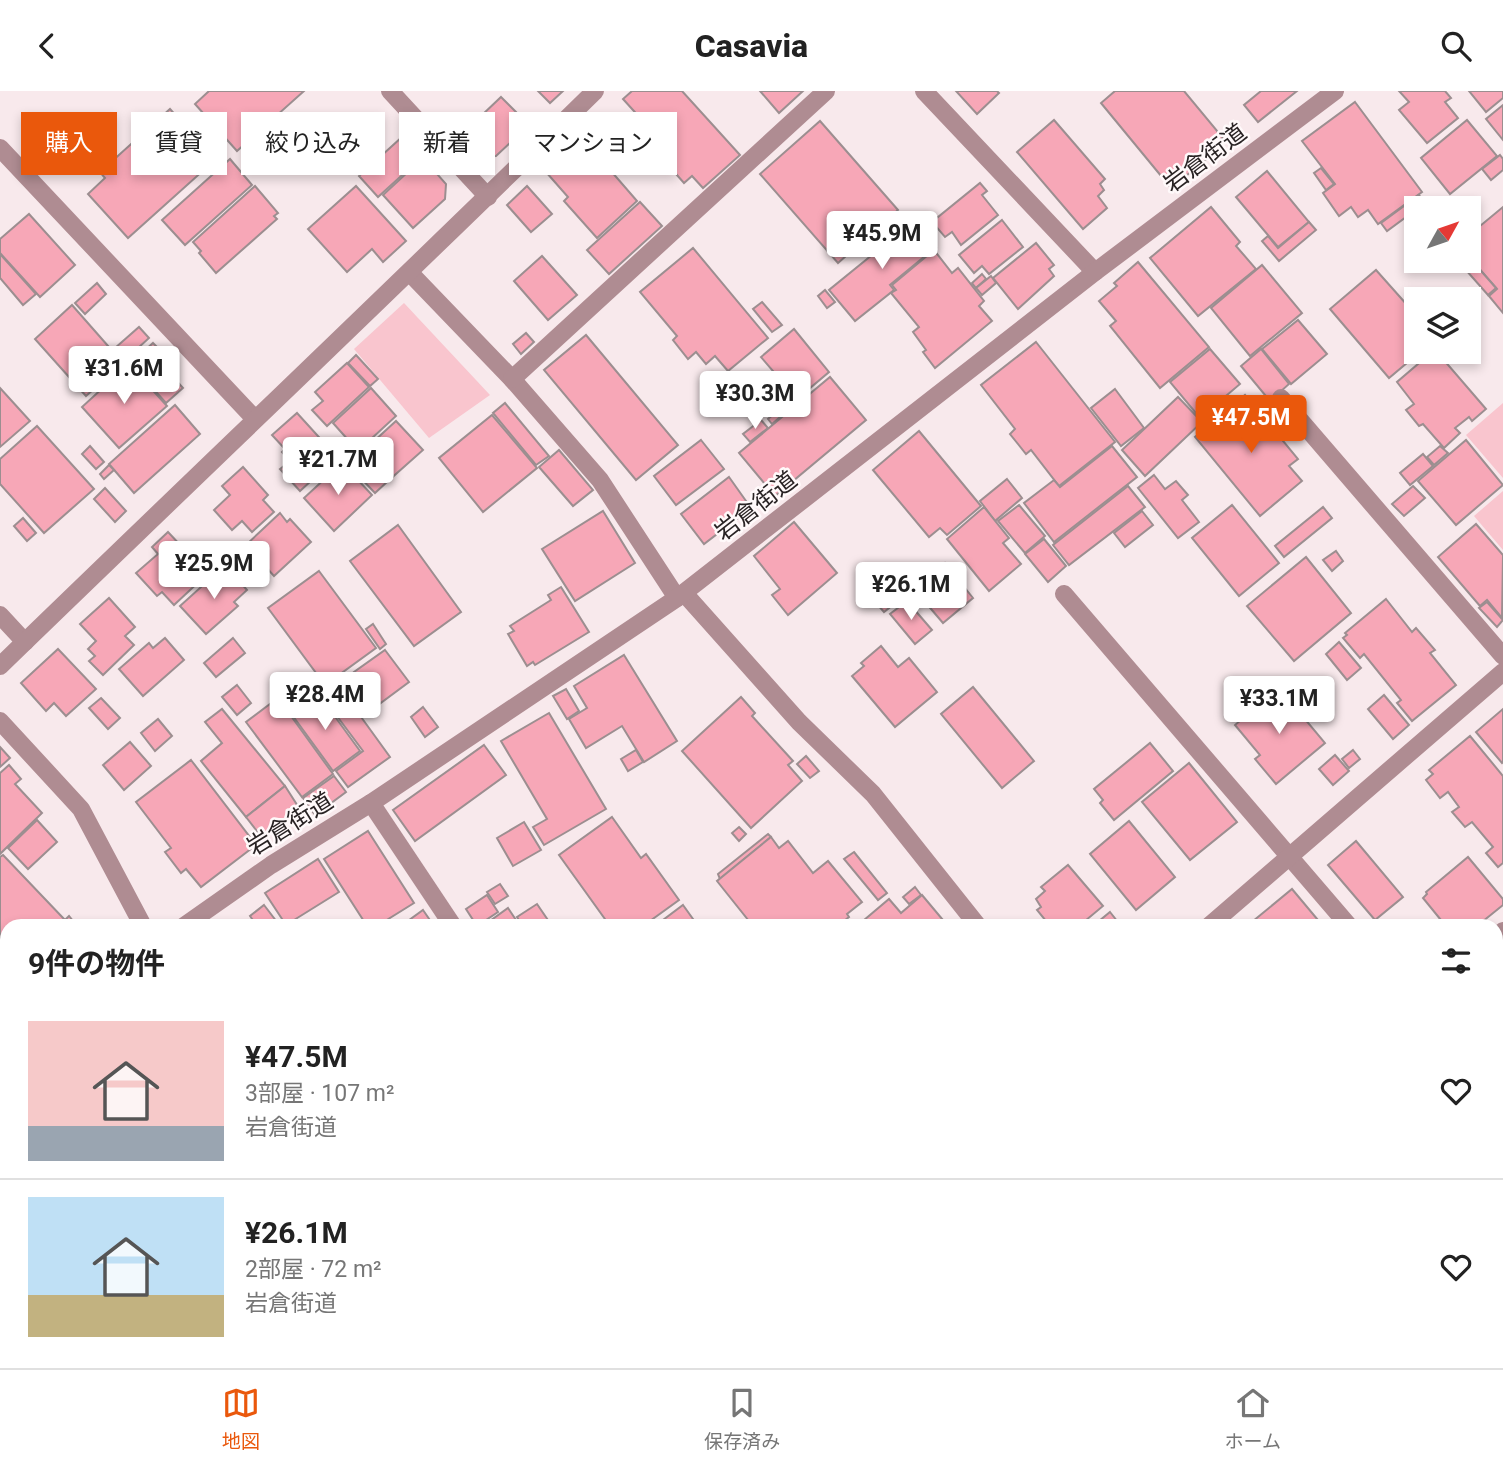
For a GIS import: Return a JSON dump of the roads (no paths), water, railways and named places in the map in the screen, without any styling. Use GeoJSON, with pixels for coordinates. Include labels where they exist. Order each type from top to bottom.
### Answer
{"type":"FeatureCollection","features":[{"type":"Feature","properties":{"kind":"street"},"geometry":{"type":"LineString","coordinates":[[390,91],[488,197]]}},
{"type":"Feature","properties":{"kind":"street"},"geometry":{"type":"LineString","coordinates":[[0,666],[410,273],[595,91]]}},
{"type":"Feature","properties":{"kind":"street"},"geometry":{"type":"LineString","coordinates":[[512,379],[826,91]]}},
{"type":"Feature","properties":{"kind":"street"},"geometry":{"type":"LineString","coordinates":[[923,91],[1095,272]]}},
{"type":"Feature","properties":{"kind":"street","name":"岩倉街道"},"geometry":{"type":"LineString","coordinates":[[194,919],[271,865],[371,803],[681,595],[1095,272],[1335,91]]}},
{"type":"Feature","properties":{"kind":"street"},"geometry":{"type":"LineString","coordinates":[[0,148],[255,419]]}},
{"type":"Feature","properties":{"kind":"street"},"geometry":{"type":"LineString","coordinates":[[410,273],[512,379],[600,480],[681,595],[799,722],[873,794],[972,919]]}},
{"type":"Feature","properties":{"kind":"street"},"geometry":{"type":"LineString","coordinates":[[1281,398],[1503,656]]}},
{"type":"Feature","properties":{"kind":"street"},"geometry":{"type":"LineString","coordinates":[[1063,594],[1343,919]]}},
{"type":"Feature","properties":{"kind":"street"},"geometry":{"type":"LineString","coordinates":[[0,615],[25,642]]}},
{"type":"Feature","properties":{"kind":"street"},"geometry":{"type":"LineString","coordinates":[[1217,919],[1503,672]]}},
{"type":"Feature","properties":{"kind":"street"},"geometry":{"type":"LineString","coordinates":[[0,721],[81,809],[139,919]]}},
{"type":"Feature","properties":{"kind":"street"},"geometry":{"type":"LineString","coordinates":[[371,803],[448,919]]}}]}
